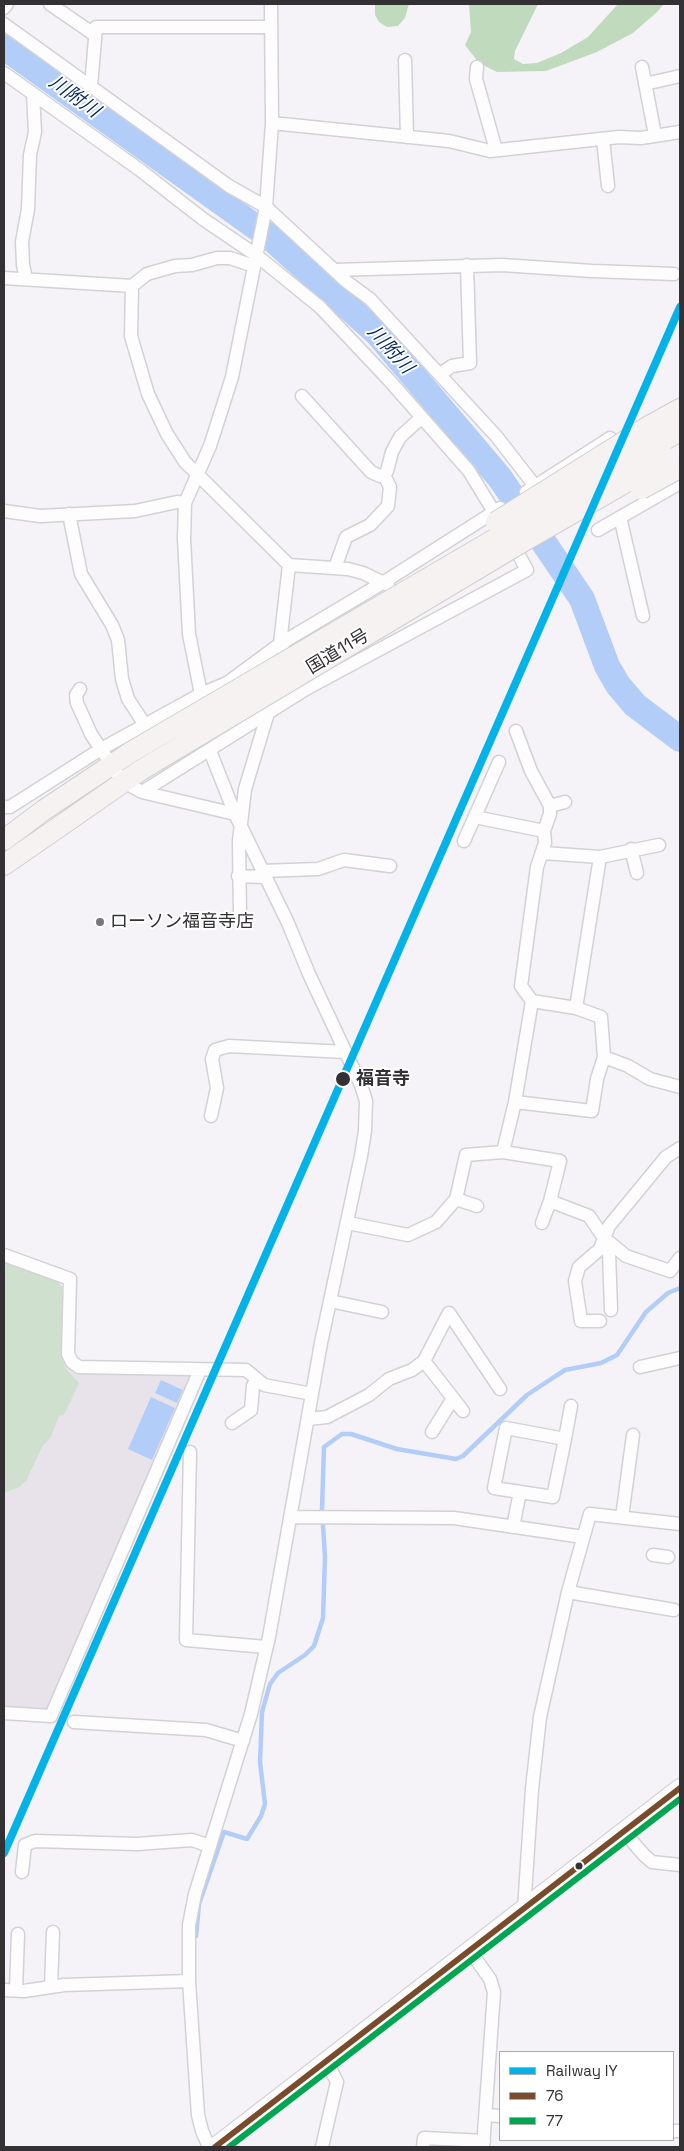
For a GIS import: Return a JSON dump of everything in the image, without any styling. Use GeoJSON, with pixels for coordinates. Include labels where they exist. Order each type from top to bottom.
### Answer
{"type":"FeatureCollection","features":[{"type":"Feature","properties":{"kind":"highway"},"geometry":{"type":"LineString","coordinates":[[422,592],[451,551],[680,404]]}},
{"type":"Feature","properties":{"kind":"highway","name":"国道11号"},"geometry":{"type":"LineString","coordinates":[[112,765],[141,770],[680,431]]}},
{"type":"Feature","properties":{"kind":"highway","name":"国道11号"},"geometry":{"type":"LineString","coordinates":[[4,840],[131,752],[680,451]]}},
{"type":"Feature","properties":{"kind":"highway"},"geometry":{"type":"LineString","coordinates":[[422,592],[469,586],[680,467]]}},
{"type":"Feature","properties":{"kind":"highway","name":"国道11号"},"geometry":{"type":"LineString","coordinates":[[4,866],[112,765]]}},
{"type":"Feature","properties":{"kind":"main road"},"geometry":{"type":"LineString","coordinates":[[214,2147],[327,2062],[680,1788]]}},
{"type":"Feature","properties":{"kind":"street"},"geometry":{"type":"LineString","coordinates":[[4,8],[6,4]]}},
{"type":"Feature","properties":{"kind":"street"},"geometry":{"type":"LineString","coordinates":[[50,4],[96,36]]}},
{"type":"Feature","properties":{"kind":"street"},"geometry":{"type":"LineString","coordinates":[[201,694],[189,634],[184,539],[185,503],[210,446],[232,377],[265,211],[272,124],[271,4]]}},
{"type":"Feature","properties":{"kind":"street"},"geometry":{"type":"LineString","coordinates":[[4,24],[265,211],[336,270],[347,282],[370,299],[497,437],[534,487]]}},
{"type":"Feature","properties":{"kind":"street"},"geometry":{"type":"LineString","coordinates":[[90,86],[96,27],[271,27]]}},
{"type":"Feature","properties":{"kind":"street"},"geometry":{"type":"LineString","coordinates":[[405,60],[407,137]]}},
{"type":"Feature","properties":{"kind":"street"},"geometry":{"type":"LineString","coordinates":[[477,67],[476,79],[496,150]]}},
{"type":"Feature","properties":{"kind":"street"},"geometry":{"type":"LineString","coordinates":[[642,67],[655,135]]}},
{"type":"Feature","properties":{"kind":"street"},"geometry":{"type":"LineString","coordinates":[[4,73],[140,170],[203,219],[256,256],[320,307],[389,380],[469,471],[499,509],[527,570],[306,689],[142,792]]}},
{"type":"Feature","properties":{"kind":"street"},"geometry":{"type":"LineString","coordinates":[[645,84],[680,76]]}},
{"type":"Feature","properties":{"kind":"street"},"geometry":{"type":"LineString","coordinates":[[26,278],[23,265],[22,242],[28,209],[30,155],[35,132],[33,94]]}},
{"type":"Feature","properties":{"kind":"street"},"geometry":{"type":"LineString","coordinates":[[272,124],[461,143],[482,150],[603,139],[641,138],[680,132]]}},
{"type":"Feature","properties":{"kind":"street"},"geometry":{"type":"LineString","coordinates":[[603,139],[608,186]]}},
{"type":"Feature","properties":{"kind":"street"},"geometry":{"type":"LineString","coordinates":[[4,278],[132,286],[147,274],[159,269],[192,266],[217,258],[256,256]]}},
{"type":"Feature","properties":{"kind":"street"},"geometry":{"type":"LineString","coordinates":[[336,270],[466,265],[538,266],[592,272],[674,274]]}},
{"type":"Feature","properties":{"kind":"street"},"geometry":{"type":"LineString","coordinates":[[440,374],[452,366],[470,363],[466,265]]}},
{"type":"Feature","properties":{"kind":"street"},"geometry":{"type":"LineString","coordinates":[[132,286],[131,336],[148,394],[176,449],[185,462],[289,565],[335,568],[363,573],[384,582],[434,620]]}},
{"type":"Feature","properties":{"kind":"street"},"geometry":{"type":"LineString","coordinates":[[302,396],[371,472],[380,476],[384,475]]}},
{"type":"Feature","properties":{"kind":"street"},"geometry":{"type":"LineString","coordinates":[[643,422],[680,404]]}},
{"type":"Feature","properties":{"kind":"street"},"geometry":{"type":"LineString","coordinates":[[335,568],[346,537],[370,525],[388,506],[390,487],[384,475],[392,452],[400,437],[421,418]]}},
{"type":"Feature","properties":{"kind":"street"},"geometry":{"type":"LineString","coordinates":[[4,807],[10,807],[112,765],[145,725],[201,694],[227,683],[280,644],[384,582],[610,438]]}},
{"type":"Feature","properties":{"kind":"street"},"geometry":{"type":"LineString","coordinates":[[598,530],[680,483]]}},
{"type":"Feature","properties":{"kind":"street"},"geometry":{"type":"LineString","coordinates":[[4,511],[40,516],[135,510],[176,502],[185,503]]}},
{"type":"Feature","properties":{"kind":"street"},"geometry":{"type":"LineString","coordinates":[[69,514],[81,574],[112,624],[118,640],[122,679],[128,698],[145,725]]}},
{"type":"Feature","properties":{"kind":"street"},"geometry":{"type":"LineString","coordinates":[[620,517],[643,616]]}},
{"type":"Feature","properties":{"kind":"street"},"geometry":{"type":"LineString","coordinates":[[289,565],[280,644],[306,689]]}},
{"type":"Feature","properties":{"kind":"street"},"geometry":{"type":"LineString","coordinates":[[80,689],[76,695],[77,703],[91,734],[112,765],[142,792],[237,820]]}},
{"type":"Feature","properties":{"kind":"street"},"geometry":{"type":"LineString","coordinates":[[240,918],[237,820],[268,713]]}},
{"type":"Feature","properties":{"kind":"street"},"geometry":{"type":"LineString","coordinates":[[515,1102],[592,1111],[597,1079],[604,1057],[601,1017],[576,1008],[532,1001],[521,986],[537,867],[543,854],[545,843],[544,831],[550,814],[550,806],[531,771],[526,741],[516,731]]}},
{"type":"Feature","properties":{"kind":"street"},"geometry":{"type":"LineString","coordinates":[[209,2147],[198,2115],[189,1981],[189,1925],[195,1894],[243,1741],[266,1647],[312,1394],[330,1301],[348,1223],[367,1115],[362,1085],[237,820],[210,750]]}},
{"type":"Feature","properties":{"kind":"street"},"geometry":{"type":"LineString","coordinates":[[464,841],[499,762]]}},
{"type":"Feature","properties":{"kind":"street"},"geometry":{"type":"LineString","coordinates":[[550,806],[565,802]]}},
{"type":"Feature","properties":{"kind":"street"},"geometry":{"type":"LineString","coordinates":[[475,817],[544,831]]}},
{"type":"Feature","properties":{"kind":"street"},"geometry":{"type":"LineString","coordinates":[[543,854],[600,857],[631,849],[660,845]]}},
{"type":"Feature","properties":{"kind":"street"},"geometry":{"type":"LineString","coordinates":[[631,849],[636,873]]}},
{"type":"Feature","properties":{"kind":"street"},"geometry":{"type":"LineString","coordinates":[[576,1008],[600,857]]}},
{"type":"Feature","properties":{"kind":"street"},"geometry":{"type":"LineString","coordinates":[[238,876],[318,869],[344,860],[390,866]]}},
{"type":"Feature","properties":{"kind":"street"},"geometry":{"type":"LineString","coordinates":[[503,1152],[515,1102],[532,1001]]}},
{"type":"Feature","properties":{"kind":"street"},"geometry":{"type":"LineString","coordinates":[[211,1116],[217,1088],[212,1058],[215,1050],[229,1046],[345,1052]]}},
{"type":"Feature","properties":{"kind":"street"},"geometry":{"type":"LineString","coordinates":[[604,1057],[628,1066],[650,1079],[680,1087]]}},
{"type":"Feature","properties":{"kind":"street"},"geometry":{"type":"LineString","coordinates":[[600,1321],[581,1321],[575,1281],[579,1267],[600,1249],[609,1226],[666,1157],[680,1148]]}},
{"type":"Feature","properties":{"kind":"street"},"geometry":{"type":"LineString","coordinates":[[348,1223],[408,1235],[436,1222],[456,1199],[466,1155],[503,1152],[560,1161],[550,1201],[542,1223]]}},
{"type":"Feature","properties":{"kind":"street"},"geometry":{"type":"LineString","coordinates":[[456,1199],[477,1206]]}},
{"type":"Feature","properties":{"kind":"street"},"geometry":{"type":"LineString","coordinates":[[550,1201],[589,1216],[604,1238],[626,1256],[675,1273],[680,1258]]}},
{"type":"Feature","properties":{"kind":"street"},"geometry":{"type":"LineString","coordinates":[[604,1238],[608,1252],[611,1310]]}},
{"type":"Feature","properties":{"kind":"street"},"geometry":{"type":"LineString","coordinates":[[4,1255],[70,1280],[68,1354],[72,1362],[78,1367],[246,1370],[264,1385],[312,1394]]}},
{"type":"Feature","properties":{"kind":"street"},"geometry":{"type":"LineString","coordinates":[[330,1301],[382,1312]]}},
{"type":"Feature","properties":{"kind":"street"},"geometry":{"type":"LineString","coordinates":[[308,1419],[328,1417],[369,1395],[389,1380],[412,1370],[424,1360],[449,1314],[499,1381]]}},
{"type":"Feature","properties":{"kind":"street"},"geometry":{"type":"LineString","coordinates":[[640,1367],[680,1358]]}},
{"type":"Feature","properties":{"kind":"street"},"geometry":{"type":"LineString","coordinates":[[424,1360],[452,1400],[464,1411]]}},
{"type":"Feature","properties":{"kind":"street"},"geometry":{"type":"LineString","coordinates":[[4,1713],[51,1716],[200,1370]]}},
{"type":"Feature","properties":{"kind":"street"},"geometry":{"type":"LineString","coordinates":[[232,1423],[251,1410],[253,1386],[257,1379]]}},
{"type":"Feature","properties":{"kind":"street"},"geometry":{"type":"LineString","coordinates":[[432,1432],[452,1400]]}},
{"type":"Feature","properties":{"kind":"street"},"geometry":{"type":"LineString","coordinates":[[564,1439],[506,1428],[494,1488],[553,1497],[571,1406]]}},
{"type":"Feature","properties":{"kind":"street"},"geometry":{"type":"LineString","coordinates":[[622,1517],[633,1435]]}},
{"type":"Feature","properties":{"kind":"street"},"geometry":{"type":"LineString","coordinates":[[190,1452],[186,1640],[266,1647]]}},
{"type":"Feature","properties":{"kind":"street"},"geometry":{"type":"LineString","coordinates":[[513,1527],[520,1492]]}},
{"type":"Feature","properties":{"kind":"street"},"geometry":{"type":"LineString","coordinates":[[524,1909],[532,1789],[540,1717],[568,1592],[590,1514],[680,1524]]}},
{"type":"Feature","properties":{"kind":"street"},"geometry":{"type":"LineString","coordinates":[[290,1517],[454,1518],[583,1537]]}},
{"type":"Feature","properties":{"kind":"street"},"geometry":{"type":"LineString","coordinates":[[653,1555],[668,1557]]}},
{"type":"Feature","properties":{"kind":"street"},"geometry":{"type":"LineString","coordinates":[[568,1592],[674,1610]]}},
{"type":"Feature","properties":{"kind":"street"},"geometry":{"type":"LineString","coordinates":[[74,1722],[206,1730],[243,1741]]}},
{"type":"Feature","properties":{"kind":"street"},"geometry":{"type":"LineString","coordinates":[[624,1832],[652,1862],[680,1865]]}},
{"type":"Feature","properties":{"kind":"street"},"geometry":{"type":"LineString","coordinates":[[22,1872],[25,1845],[35,1841],[137,1844],[192,1840],[210,1846]]}},
{"type":"Feature","properties":{"kind":"street"},"geometry":{"type":"LineString","coordinates":[[50,1987],[53,1932]]}},
{"type":"Feature","properties":{"kind":"street"},"geometry":{"type":"LineString","coordinates":[[18,1934],[10,1990],[116,1982],[189,1981]]}},
{"type":"Feature","properties":{"kind":"street"},"geometry":{"type":"LineString","coordinates":[[423,2147],[424,2138],[484,2144],[494,1992],[490,1979],[470,1951]]}},
{"type":"Feature","properties":{"kind":"street"},"geometry":{"type":"LineString","coordinates":[[322,2147],[337,2082],[327,2062]]}},
{"type":"Feature","properties":{"kind":"street"},"geometry":{"type":"LineString","coordinates":[[486,2115],[499,2116]]}},
{"type":"Feature","properties":{"kind":"shaded area"},"geometry":{"type":"Polygon","coordinates":[[[4,1260],[60,1283],[62,1287],[61,1352],[68,1366],[192,1376],[48,1710],[4,1710],[4,1260]]]}},
{"type":"Feature","properties":{"kind":"green space"},"geometry":{"type":"Polygon","coordinates":[[[375,4],[409,4],[405,18],[398,26],[387,27],[379,22],[375,15],[375,4]]]}},
{"type":"Feature","properties":{"kind":"green space"},"geometry":{"type":"Polygon","coordinates":[[[469,4],[538,4],[515,51],[514,59],[523,64],[537,63],[561,53],[588,37],[618,4],[664,4],[633,33],[597,52],[546,71],[497,72],[479,63],[465,45],[471,32],[469,4]]]}},
{"type":"Feature","properties":{"kind":"green space"},"geometry":{"type":"Polygon","coordinates":[[[4,1260],[57,1280],[62,1287],[62,1359],[66,1369],[79,1383],[64,1415],[59,1416],[51,1437],[42,1447],[26,1481],[19,1487],[4,1493],[4,1260]]]}},
{"type":"Feature","properties":{"kind":"water"},"geometry":{"type":"Polygon","coordinates":[[[161,1380],[183,1390],[177,1403],[155,1393],[161,1380]]]}},
{"type":"Feature","properties":{"kind":"water"},"geometry":{"type":"Polygon","coordinates":[[[151,1397],[175,1408],[152,1460],[128,1449],[151,1397]]]}},
{"type":"Feature","properties":{"kind":"waterway","name":"川附川"},"geometry":{"type":"LineString","coordinates":[[4,47],[271,238],[377,333],[500,478],[582,599],[607,666],[618,685],[635,705],[680,739]]}},
{"type":"Feature","properties":{"kind":"waterway"},"geometry":{"type":"LineString","coordinates":[[196,1936],[199,1904],[224,1832],[247,1839],[261,1816],[265,1804],[260,1762],[262,1712],[270,1684],[278,1673],[305,1655],[314,1646],[323,1618],[325,1557],[322,1509],[324,1447],[342,1434],[351,1434],[397,1449],[456,1459],[463,1456],[527,1395],[539,1387],[565,1370],[601,1363],[617,1355],[646,1312],[668,1293],[680,1288]]}},
{"type":"Feature","properties":{"kind":"rail line","name":"IY"},"geometry":{"type":"LineString","coordinates":[[4,1853],[680,307]]}},
{"type":"Feature","properties":{"kind":"transit line","name":"76"},"geometry":{"type":"LineString","coordinates":[[215,2147],[680,1788]]}},
{"type":"Feature","properties":{"kind":"transit line","name":"77"},"geometry":{"type":"LineString","coordinates":[[229,2147],[680,1799]]}},
{"type":"Feature","properties":{"kind":"place","name":"ローソン福音寺店"},"geometry":{"type":"Point","coordinates":[100,922]}},
{"type":"Feature","properties":{"kind":"place","name":"福音寺"},"geometry":{"type":"Point","coordinates":[343,1079]}}]}
